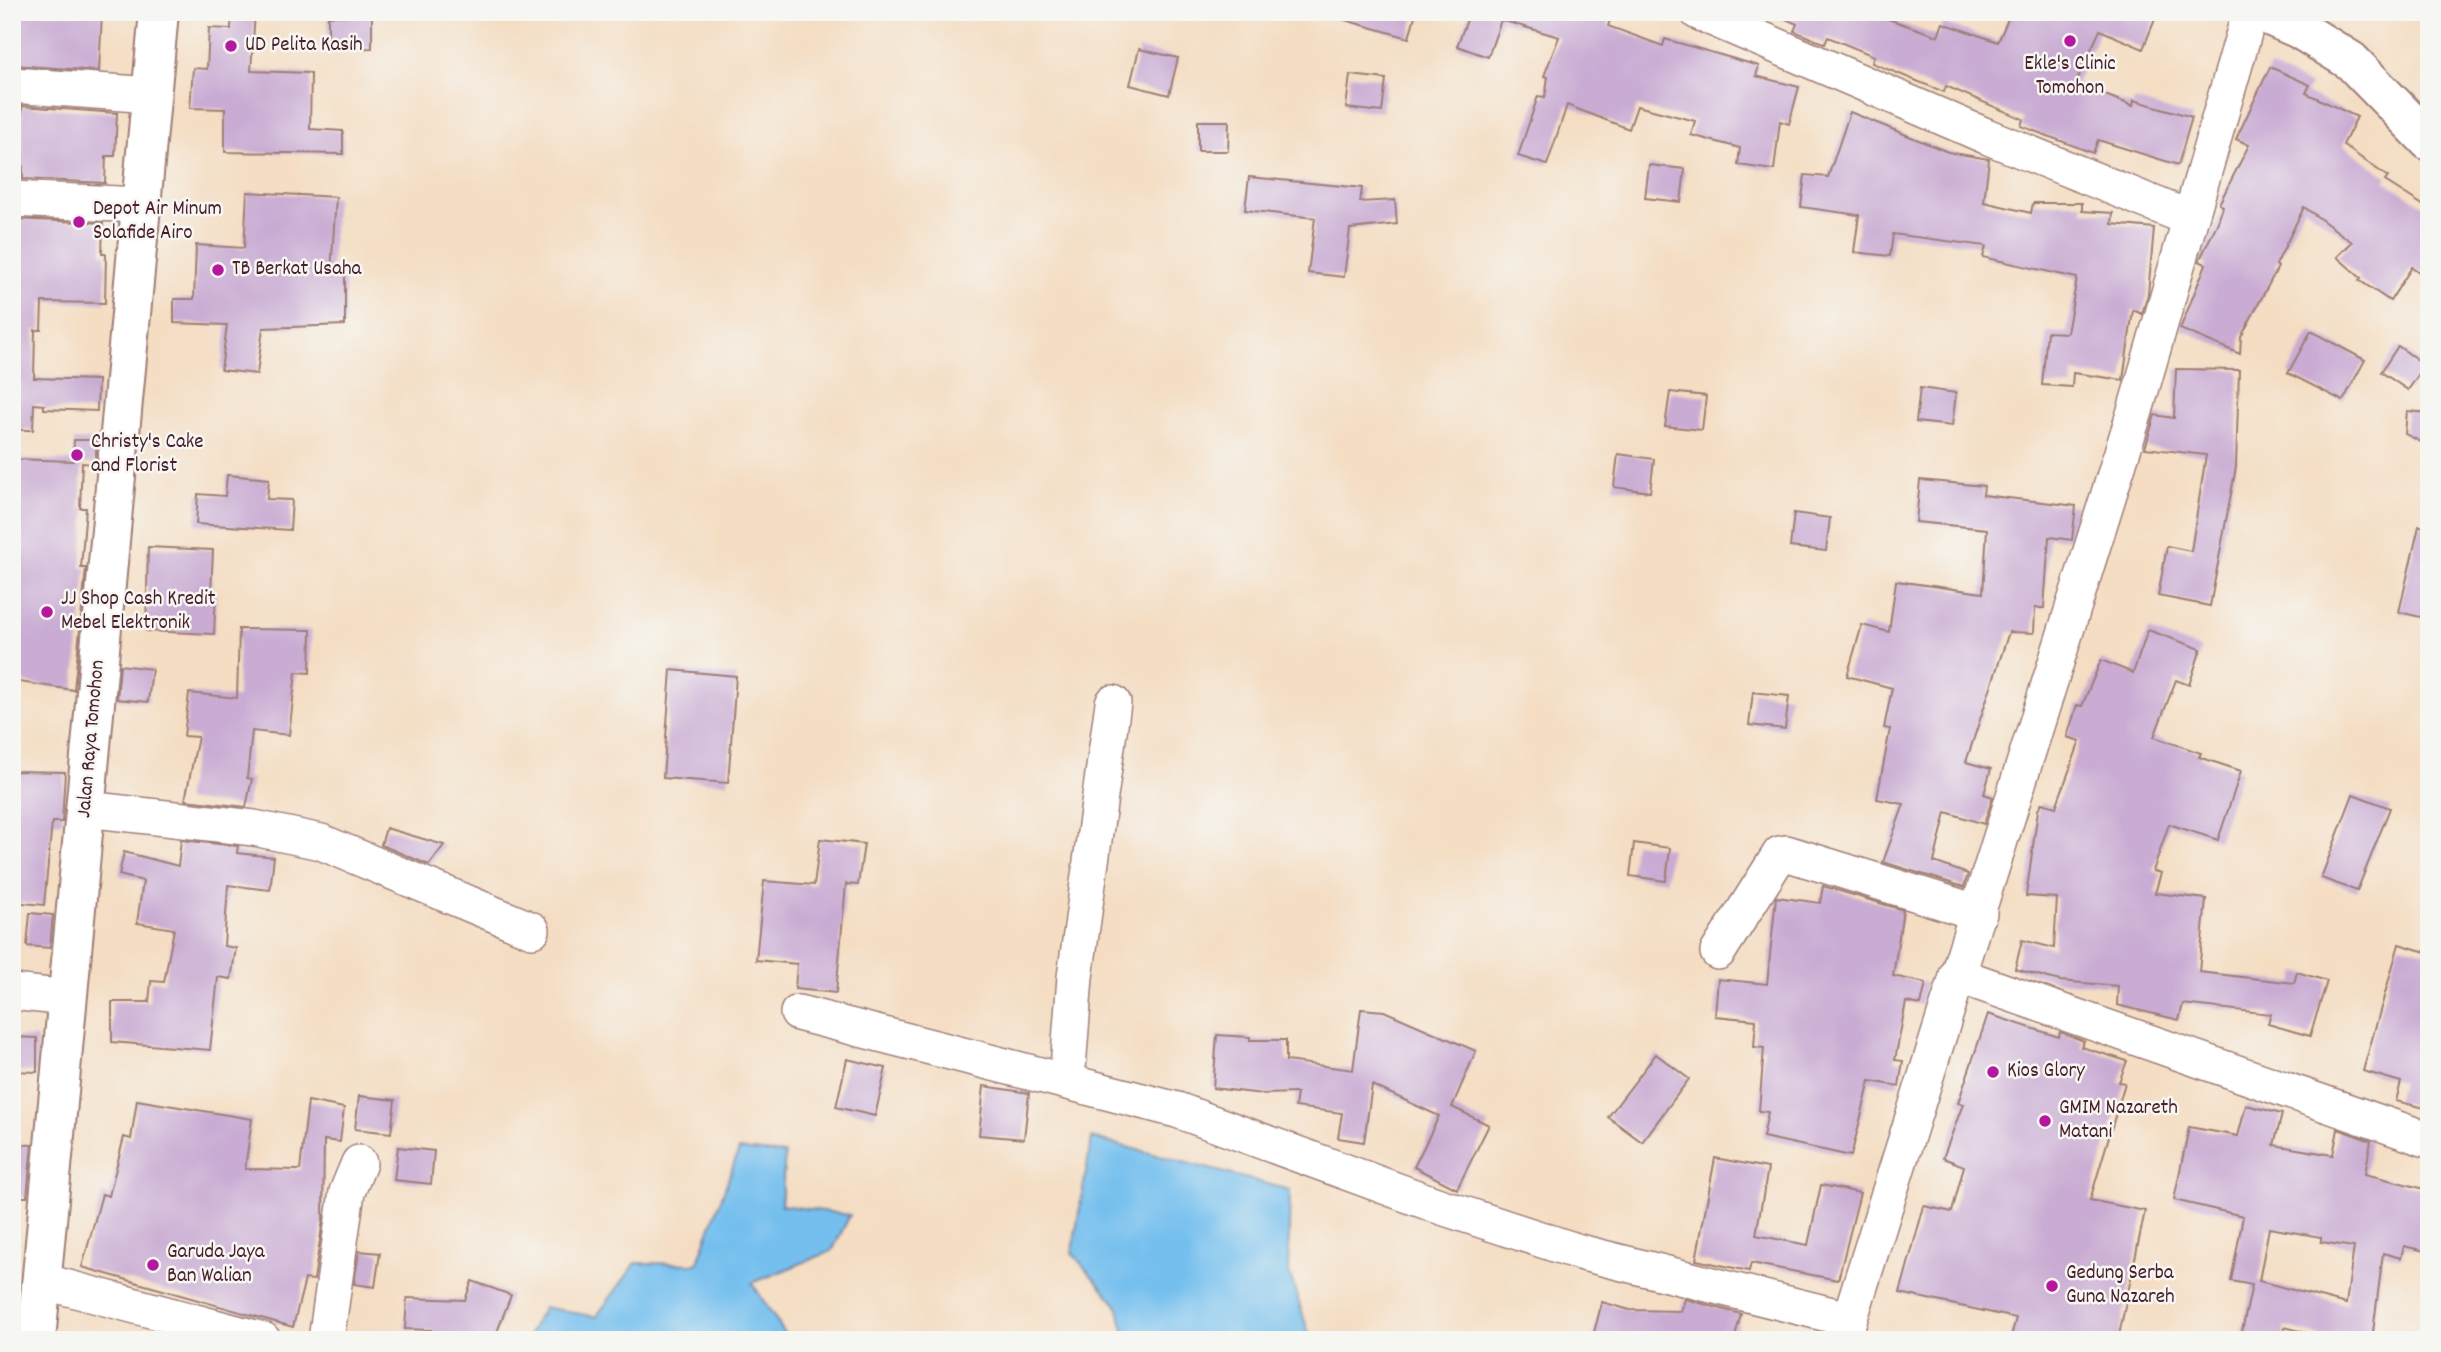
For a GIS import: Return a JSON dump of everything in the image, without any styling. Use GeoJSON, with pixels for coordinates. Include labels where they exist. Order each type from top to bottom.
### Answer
{"type":"FeatureCollection","features":[{"type":"Feature","properties":{"kind":"highway","name":"Jalan Raya Tomohon"},"geometry":{"type":"LineString","coordinates":[[36,1340],[159,12]]}},
{"type":"Feature","properties":{"kind":"highway"},"geometry":{"type":"LineString","coordinates":[[2260,12],[2299,29],[2351,61],[2429,141]]}},
{"type":"Feature","properties":{"kind":"street"},"geometry":{"type":"LineString","coordinates":[[1698,12],[1986,136],[2189,218]]}},
{"type":"Feature","properties":{"kind":"street"},"geometry":{"type":"LineString","coordinates":[[799,1013],[1177,1110],[1436,1205],[1579,1252],[1845,1329],[1979,913],[2135,411],[2249,12]]}},
{"type":"Feature","properties":{"kind":"street"},"geometry":{"type":"LineString","coordinates":[[12,85],[152,94]]}},
{"type":"Feature","properties":{"kind":"street"},"geometry":{"type":"LineString","coordinates":[[12,199],[140,205]]}},
{"type":"Feature","properties":{"kind":"street"},"geometry":{"type":"LineString","coordinates":[[1067,1081],[1076,977],[1113,703]]}},
{"type":"Feature","properties":{"kind":"street"},"geometry":{"type":"LineString","coordinates":[[86,809],[254,828],[321,842],[533,930]]}},
{"type":"Feature","properties":{"kind":"street"},"geometry":{"type":"LineString","coordinates":[[1718,952],[1780,854],[1786,853],[1979,913]]}},
{"type":"Feature","properties":{"kind":"street"},"geometry":{"type":"LineString","coordinates":[[1957,975],[2429,1140]]}},
{"type":"Feature","properties":{"kind":"street"},"geometry":{"type":"LineString","coordinates":[[12,992],[68,998]]}},
{"type":"Feature","properties":{"kind":"street"},"geometry":{"type":"LineString","coordinates":[[326,1340],[347,1192],[359,1163]]}},
{"type":"Feature","properties":{"kind":"street"},"geometry":{"type":"LineString","coordinates":[[42,1281],[263,1340]]}},
{"type":"Feature","properties":{"kind":"water"},"geometry":{"type":"Polygon","coordinates":[[[1092,1138],[1290,1190],[1288,1269],[1311,1340],[1127,1340],[1117,1305],[1072,1253],[1092,1138]]]}},
{"type":"Feature","properties":{"kind":"water"},"geometry":{"type":"Polygon","coordinates":[[[739,1150],[785,1154],[781,1205],[850,1215],[832,1251],[752,1283],[789,1340],[526,1340],[544,1307],[596,1317],[636,1263],[697,1264],[739,1150]]]}},
{"type":"Feature","properties":{"kind":"building"},"geometry":{"type":"Polygon","coordinates":[[[12,12],[102,14],[99,71],[12,65],[12,12]]]}},
{"type":"Feature","properties":{"kind":"building"},"geometry":{"type":"Polygon","coordinates":[[[232,12],[255,12],[251,71],[311,73],[310,129],[343,131],[343,154],[225,152],[225,109],[190,108],[193,68],[207,69],[209,28],[231,29],[232,12]]]}},
{"type":"Feature","properties":{"kind":"building"},"geometry":{"type":"Polygon","coordinates":[[[1341,12],[1416,12],[1409,38],[1341,19],[1341,12]]]}},
{"type":"Feature","properties":{"kind":"building"},"geometry":{"type":"Polygon","coordinates":[[[1470,12],[1613,12],[1608,26],[1663,46],[1665,39],[1759,66],[1756,76],[1799,87],[1789,124],[1780,121],[1774,170],[1738,165],[1740,148],[1691,135],[1695,121],[1637,106],[1629,129],[1567,105],[1547,165],[1518,156],[1538,96],[1545,97],[1548,77],[1544,76],[1559,37],[1501,20],[1488,57],[1457,46],[1470,12]]]}},
{"type":"Feature","properties":{"kind":"building"},"geometry":{"type":"Polygon","coordinates":[[[1770,12],[1887,12],[1885,18],[1938,36],[1943,23],[1998,42],[2011,12],[2158,12],[2143,49],[2100,30],[2077,84],[2133,106],[2134,100],[2192,117],[2178,165],[2098,140],[2093,153],[2021,126],[2023,119],[1946,86],[1944,92],[1872,63],[1874,56],[1828,37],[1825,44],[1794,31],[1797,24],[1770,12]]]}},
{"type":"Feature","properties":{"kind":"building"},"geometry":{"type":"Polygon","coordinates":[[[372,15],[372,48],[328,49],[328,16],[372,15]]]}},
{"type":"Feature","properties":{"kind":"building"},"geometry":{"type":"Polygon","coordinates":[[[1139,49],[1178,58],[1169,95],[1130,85],[1139,49]]]}},
{"type":"Feature","properties":{"kind":"building"},"geometry":{"type":"Polygon","coordinates":[[[2270,67],[2310,85],[2306,93],[2357,117],[2343,145],[2388,177],[2385,181],[2429,209],[2429,279],[2412,267],[2390,301],[2359,280],[2361,278],[2337,257],[2352,242],[2304,207],[2276,265],[2278,267],[2241,337],[2240,354],[2180,329],[2206,264],[2199,261],[2218,222],[2223,206],[2219,204],[2249,145],[2236,139],[2270,67]]]}},
{"type":"Feature","properties":{"kind":"building"},"geometry":{"type":"Polygon","coordinates":[[[1350,75],[1386,79],[1382,112],[1346,108],[1350,75]]]}},
{"type":"Feature","properties":{"kind":"building"},"geometry":{"type":"Polygon","coordinates":[[[22,106],[117,113],[115,156],[106,156],[105,183],[23,179],[22,106]]]}},
{"type":"Feature","properties":{"kind":"building"},"geometry":{"type":"Polygon","coordinates":[[[1850,112],[1948,152],[1989,159],[1984,202],[2031,213],[2033,203],[2082,203],[2082,211],[2113,213],[2112,224],[2154,228],[2148,294],[2142,314],[2133,310],[2123,380],[2073,373],[2072,387],[2042,385],[2047,332],[2067,333],[2077,278],[1983,257],[1986,246],[1893,234],[1890,256],[1854,252],[1859,215],[1801,207],[1805,175],[1828,177],[1850,112]]]}},
{"type":"Feature","properties":{"kind":"building"},"geometry":{"type":"Polygon","coordinates":[[[1198,121],[1229,121],[1228,151],[1198,151],[1198,121]]]}},
{"type":"Feature","properties":{"kind":"building"},"geometry":{"type":"Polygon","coordinates":[[[1649,165],[1685,169],[1681,202],[1645,198],[1649,165]]]}},
{"type":"Feature","properties":{"kind":"building"},"geometry":{"type":"Polygon","coordinates":[[[1249,177],[1362,188],[1360,202],[1395,200],[1397,224],[1350,229],[1344,277],[1308,273],[1315,218],[1245,210],[1249,177]]]}},
{"type":"Feature","properties":{"kind":"building"},"geometry":{"type":"Polygon","coordinates":[[[247,192],[336,197],[331,272],[345,272],[345,325],[263,328],[257,374],[221,370],[227,325],[174,323],[174,299],[194,299],[196,245],[244,248],[247,192]]]}},
{"type":"Feature","properties":{"kind":"building"},"geometry":{"type":"Polygon","coordinates":[[[12,219],[103,223],[102,254],[106,254],[105,303],[42,302],[41,330],[35,330],[34,378],[98,380],[97,411],[44,409],[44,405],[34,404],[33,430],[12,430],[12,219]]]}},
{"type":"Feature","properties":{"kind":"building"},"geometry":{"type":"Polygon","coordinates":[[[2311,331],[2365,360],[2343,401],[2288,373],[2311,331]]]}},
{"type":"Feature","properties":{"kind":"building"},"geometry":{"type":"Polygon","coordinates":[[[2398,346],[2425,365],[2408,390],[2381,372],[2398,346]]]}},
{"type":"Feature","properties":{"kind":"building"},"geometry":{"type":"Polygon","coordinates":[[[2176,369],[2239,370],[2236,467],[2210,606],[2158,596],[2167,546],[2191,551],[2206,455],[2145,448],[2155,415],[2174,418],[2176,369]]]}},
{"type":"Feature","properties":{"kind":"building"},"geometry":{"type":"Polygon","coordinates":[[[1920,388],[1956,393],[1952,426],[1916,422],[1920,388]]]}},
{"type":"Feature","properties":{"kind":"building"},"geometry":{"type":"Polygon","coordinates":[[[1670,392],[1706,396],[1702,430],[1665,426],[1670,392]]]}},
{"type":"Feature","properties":{"kind":"building"},"geometry":{"type":"Polygon","coordinates":[[[2407,411],[2429,413],[2429,446],[2405,434],[2407,411]]]}},
{"type":"Feature","properties":{"kind":"building"},"geometry":{"type":"Polygon","coordinates":[[[74,440],[97,440],[95,464],[82,463],[80,508],[86,508],[81,568],[86,568],[74,690],[12,681],[12,459],[73,461],[74,440]]]}},
{"type":"Feature","properties":{"kind":"building"},"geometry":{"type":"Polygon","coordinates":[[[1618,454],[1654,459],[1650,492],[1614,487],[1618,454]]]}},
{"type":"Feature","properties":{"kind":"building"},"geometry":{"type":"Polygon","coordinates":[[[227,475],[269,479],[267,499],[292,500],[290,530],[196,524],[198,494],[225,496],[227,475]]]}},
{"type":"Feature","properties":{"kind":"building"},"geometry":{"type":"Polygon","coordinates":[[[1920,480],[1984,486],[1983,495],[2076,506],[2072,540],[2049,537],[2044,608],[2035,608],[2034,633],[2009,632],[1966,762],[1991,769],[1984,794],[1993,797],[1984,824],[1946,812],[1934,862],[1968,874],[1964,887],[1883,862],[1904,804],[1877,799],[1890,729],[1884,728],[1892,688],[1847,676],[1862,625],[1889,632],[1896,581],[1983,593],[1987,529],[1916,522],[1920,480]]]}},
{"type":"Feature","properties":{"kind":"building"},"geometry":{"type":"Polygon","coordinates":[[[1794,513],[1830,518],[1826,551],[1790,547],[1794,513]]]}},
{"type":"Feature","properties":{"kind":"building"},"geometry":{"type":"Polygon","coordinates":[[[2419,526],[2429,527],[2429,619],[2399,612],[2419,526]]]}},
{"type":"Feature","properties":{"kind":"building"},"geometry":{"type":"Polygon","coordinates":[[[148,547],[213,550],[211,594],[216,594],[214,634],[146,631],[148,547]]]}},
{"type":"Feature","properties":{"kind":"building"},"geometry":{"type":"Polygon","coordinates":[[[239,629],[311,630],[310,673],[296,672],[289,735],[252,731],[247,778],[252,779],[246,807],[185,800],[198,737],[184,736],[189,693],[237,698],[239,629]]]}},
{"type":"Feature","properties":{"kind":"building"},"geometry":{"type":"Polygon","coordinates":[[[2148,630],[2201,649],[2189,685],[2176,680],[2154,737],[2201,753],[2199,757],[2241,771],[2218,840],[2169,824],[2153,871],[2161,873],[2155,893],[2206,899],[2199,972],[2294,983],[2297,972],[2327,981],[2310,1036],[2268,1024],[2271,1014],[2183,1004],[2179,1020],[2117,1005],[2118,986],[2060,981],[2015,969],[2022,940],[2054,948],[2057,898],[2026,896],[2038,810],[2042,803],[2056,807],[2080,741],[2067,737],[2077,705],[2082,706],[2101,660],[2133,673],[2148,630]]]}},
{"type":"Feature","properties":{"kind":"building"},"geometry":{"type":"Polygon","coordinates":[[[120,665],[152,669],[148,702],[117,699],[120,665]]]}},
{"type":"Feature","properties":{"kind":"building"},"geometry":{"type":"Polygon","coordinates":[[[671,670],[736,676],[728,783],[663,778],[671,670]]]}},
{"type":"Feature","properties":{"kind":"building"},"geometry":{"type":"Polygon","coordinates":[[[1753,692],[1789,696],[1785,729],[1749,725],[1753,692]]]}},
{"type":"Feature","properties":{"kind":"building"},"geometry":{"type":"Polygon","coordinates":[[[12,771],[65,772],[62,822],[52,822],[44,905],[12,902],[12,771]]]}},
{"type":"Feature","properties":{"kind":"building"},"geometry":{"type":"Polygon","coordinates":[[[2353,794],[2390,808],[2357,891],[2321,878],[2353,794]]]}},
{"type":"Feature","properties":{"kind":"building"},"geometry":{"type":"Polygon","coordinates":[[[386,828],[444,845],[429,865],[381,845],[386,828]]]}},
{"type":"Feature","properties":{"kind":"building"},"geometry":{"type":"Polygon","coordinates":[[[820,839],[864,844],[858,885],[846,884],[836,993],[795,989],[797,964],[756,960],[764,881],[814,885],[820,839]]]}},
{"type":"Feature","properties":{"kind":"building"},"geometry":{"type":"Polygon","coordinates":[[[181,840],[238,846],[237,853],[274,857],[270,890],[228,885],[224,946],[236,948],[231,979],[218,977],[210,1050],[112,1042],[112,1002],[149,1002],[151,981],[164,982],[174,929],[137,923],[143,881],[119,875],[124,852],[178,866],[181,840]]]}},
{"type":"Feature","properties":{"kind":"building"},"geometry":{"type":"Polygon","coordinates":[[[1634,843],[1670,848],[1666,881],[1630,876],[1634,843]]]}},
{"type":"Feature","properties":{"kind":"building"},"geometry":{"type":"Polygon","coordinates":[[[1823,886],[1903,910],[1893,976],[1926,983],[1921,1005],[1906,1002],[1895,1060],[1903,1061],[1899,1086],[1870,1081],[1851,1156],[1763,1137],[1768,1112],[1759,1111],[1764,1048],[1754,1047],[1756,1020],[1715,1016],[1718,979],[1767,984],[1776,897],[1820,903],[1823,886]]]}},
{"type":"Feature","properties":{"kind":"building"},"geometry":{"type":"Polygon","coordinates":[[[30,913],[53,915],[50,948],[27,946],[30,913]]]}},
{"type":"Feature","properties":{"kind":"building"},"geometry":{"type":"Polygon","coordinates":[[[2399,944],[2429,953],[2429,1109],[2396,1101],[2401,1082],[2363,1071],[2399,944]]]}},
{"type":"Feature","properties":{"kind":"building"},"geometry":{"type":"Polygon","coordinates":[[[1361,1009],[1384,1011],[1476,1051],[1452,1107],[1489,1125],[1457,1189],[1414,1167],[1439,1116],[1372,1085],[1364,1142],[1338,1138],[1342,1113],[1295,1107],[1297,1093],[1262,1094],[1213,1088],[1217,1035],[1250,1037],[1250,1040],[1286,1040],[1286,1061],[1353,1070],[1361,1009]]]}},
{"type":"Feature","properties":{"kind":"building"},"geometry":{"type":"Polygon","coordinates":[[[1988,1014],[2059,1037],[2060,1032],[2084,1041],[2081,1047],[2127,1061],[2119,1082],[2125,1083],[2090,1200],[2145,1211],[2118,1340],[2010,1340],[2016,1318],[1900,1293],[1924,1206],[1952,1212],[1964,1166],[1943,1158],[1963,1104],[1958,1103],[1988,1014]]]}},
{"type":"Feature","properties":{"kind":"building"},"geometry":{"type":"Polygon","coordinates":[[[12,1037],[37,1038],[37,1072],[12,1071],[12,1037]]]}},
{"type":"Feature","properties":{"kind":"building"},"geometry":{"type":"Polygon","coordinates":[[[1656,1054],[1689,1079],[1642,1142],[1608,1117],[1656,1054]]]}},
{"type":"Feature","properties":{"kind":"building"},"geometry":{"type":"Polygon","coordinates":[[[847,1059],[886,1068],[875,1116],[836,1107],[847,1059]]]}},
{"type":"Feature","properties":{"kind":"building"},"geometry":{"type":"Polygon","coordinates":[[[984,1086],[1029,1093],[1024,1139],[979,1135],[984,1086]]]}},
{"type":"Feature","properties":{"kind":"building"},"geometry":{"type":"Polygon","coordinates":[[[359,1096],[395,1100],[391,1133],[355,1129],[359,1096]]]}},
{"type":"Feature","properties":{"kind":"building"},"geometry":{"type":"Polygon","coordinates":[[[137,1100],[252,1119],[245,1169],[300,1170],[308,1101],[344,1108],[340,1142],[324,1140],[323,1220],[314,1280],[305,1279],[293,1327],[82,1267],[102,1194],[109,1196],[124,1137],[131,1139],[137,1100]]]}},
{"type":"Feature","properties":{"kind":"building"},"geometry":{"type":"Polygon","coordinates":[[[2246,1105],[2282,1114],[2274,1145],[2333,1155],[2338,1129],[2371,1141],[2365,1174],[2429,1190],[2429,1252],[2404,1246],[2401,1258],[2383,1253],[2372,1340],[2333,1340],[2285,1327],[2283,1340],[2240,1340],[2252,1285],[2231,1281],[2243,1216],[2174,1200],[2189,1127],[2238,1136],[2246,1105]],[[2269,1228],[2259,1281],[2346,1304],[2354,1247],[2321,1242],[2321,1237],[2269,1228]]]}},
{"type":"Feature","properties":{"kind":"building"},"geometry":{"type":"Polygon","coordinates":[[[12,1144],[32,1145],[27,1197],[12,1197],[12,1144]]]}},
{"type":"Feature","properties":{"kind":"building"},"geometry":{"type":"Polygon","coordinates":[[[398,1147],[434,1151],[431,1184],[394,1180],[398,1147]]]}},
{"type":"Feature","properties":{"kind":"building"},"geometry":{"type":"Polygon","coordinates":[[[1715,1158],[1768,1168],[1756,1235],[1808,1245],[1821,1185],[1860,1193],[1838,1280],[1751,1263],[1749,1271],[1696,1260],[1715,1158]]]}},
{"type":"Feature","properties":{"kind":"building"},"geometry":{"type":"Polygon","coordinates":[[[359,1251],[380,1253],[375,1287],[354,1284],[359,1251]]]}},
{"type":"Feature","properties":{"kind":"building"},"geometry":{"type":"Polygon","coordinates":[[[472,1281],[511,1295],[494,1340],[430,1340],[431,1330],[405,1329],[407,1298],[465,1300],[472,1281]]]}},
{"type":"Feature","properties":{"kind":"building"},"geometry":{"type":"Polygon","coordinates":[[[1685,1299],[1741,1314],[1734,1340],[1592,1340],[1602,1302],[1630,1310],[1681,1311],[1685,1299]]]}},
{"type":"Feature","properties":{"kind":"place","name":"Ekle's Clinic Tomohon"},"geometry":{"type":"Point","coordinates":[2070,41]}},
{"type":"Feature","properties":{"kind":"place","name":"UD Pelita Kasih"},"geometry":{"type":"Point","coordinates":[231,46]}},
{"type":"Feature","properties":{"kind":"place","name":"Depot Air Minum Solafide Airo"},"geometry":{"type":"Point","coordinates":[79,222]}},
{"type":"Feature","properties":{"kind":"place","name":"TB Berkat Usaha"},"geometry":{"type":"Point","coordinates":[218,270]}},
{"type":"Feature","properties":{"kind":"place","name":"Christy's Cake and Florist"},"geometry":{"type":"Point","coordinates":[77,455]}},
{"type":"Feature","properties":{"kind":"place","name":"JJ Shop Cash Kredit Mebel Elektronik"},"geometry":{"type":"Point","coordinates":[47,612]}},
{"type":"Feature","properties":{"kind":"place","name":"Kios Glory"},"geometry":{"type":"Point","coordinates":[1993,1072]}},
{"type":"Feature","properties":{"kind":"place","name":"GMIM Nazareth Matani"},"geometry":{"type":"Point","coordinates":[2045,1121]}},
{"type":"Feature","properties":{"kind":"place","name":"Garuda Jaya Ban Walian"},"geometry":{"type":"Point","coordinates":[153,1265]}},
{"type":"Feature","properties":{"kind":"place","name":"Gedung Serba Guna Nazareh"},"geometry":{"type":"Point","coordinates":[2052,1286]}}]}
